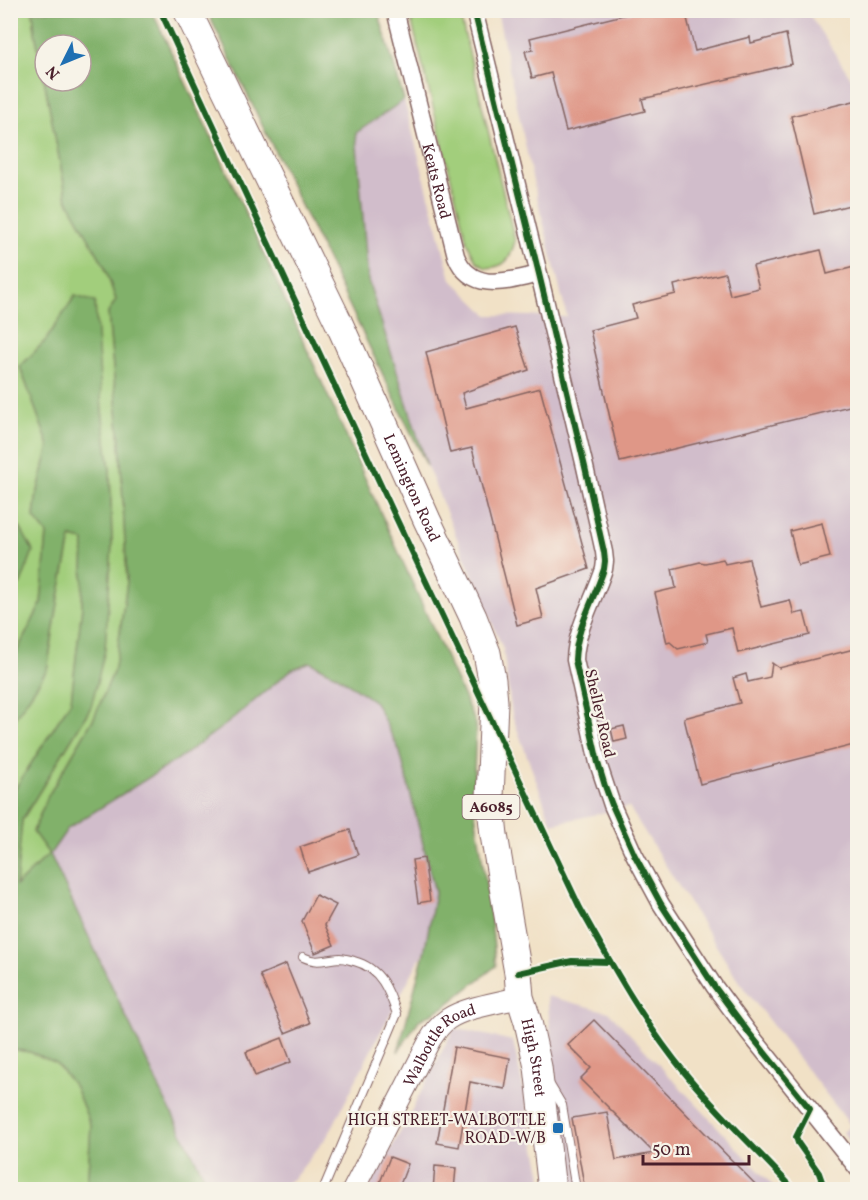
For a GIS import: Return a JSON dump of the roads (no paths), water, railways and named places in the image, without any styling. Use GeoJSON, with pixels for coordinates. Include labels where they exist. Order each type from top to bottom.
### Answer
{"type":"FeatureCollection","features":[{"type":"Feature","properties":{"kind":"main road","name":"Lemington Road"},"geometry":{"type":"LineString","coordinates":[[187,10],[338,321],[473,617],[487,653],[494,702],[490,798],[520,997]]}},
{"type":"Feature","properties":{"kind":"main road","name":"High Street"},"geometry":{"type":"LineString","coordinates":[[520,997],[538,1067],[552,1190]]}},
{"type":"Feature","properties":{"kind":"street","name":"Keats Road"},"geometry":{"type":"LineString","coordinates":[[395,10],[459,265],[472,277],[493,283],[539,274]]}},
{"type":"Feature","properties":{"kind":"street","name":"Shelley Road"},"geometry":{"type":"LineString","coordinates":[[474,10],[604,552],[604,569],[575,648],[575,660],[598,763],[612,805],[634,854],[661,904],[714,986],[858,1169]]}},
{"type":"Feature","properties":{"kind":"street","name":"Walbottle Road"},"geometry":{"type":"LineString","coordinates":[[353,1190],[429,1040],[438,1028],[448,1019],[463,1011],[520,997]]}},
{"type":"Feature","properties":{"kind":"lane"},"geometry":{"type":"LineString","coordinates":[[303,957],[312,961],[343,958],[363,963],[379,976],[389,993],[396,1014],[323,1190]]}},
{"type":"Feature","properties":{"kind":"lane"},"geometry":{"type":"LineString","coordinates":[[538,1067],[562,1105],[576,1190]]}},
{"type":"Feature","properties":{"kind":"place","name":"HIGH STREET-WALBOTTLE ROAD-W/B"},"geometry":{"type":"Point","coordinates":[558,1128]}}]}
